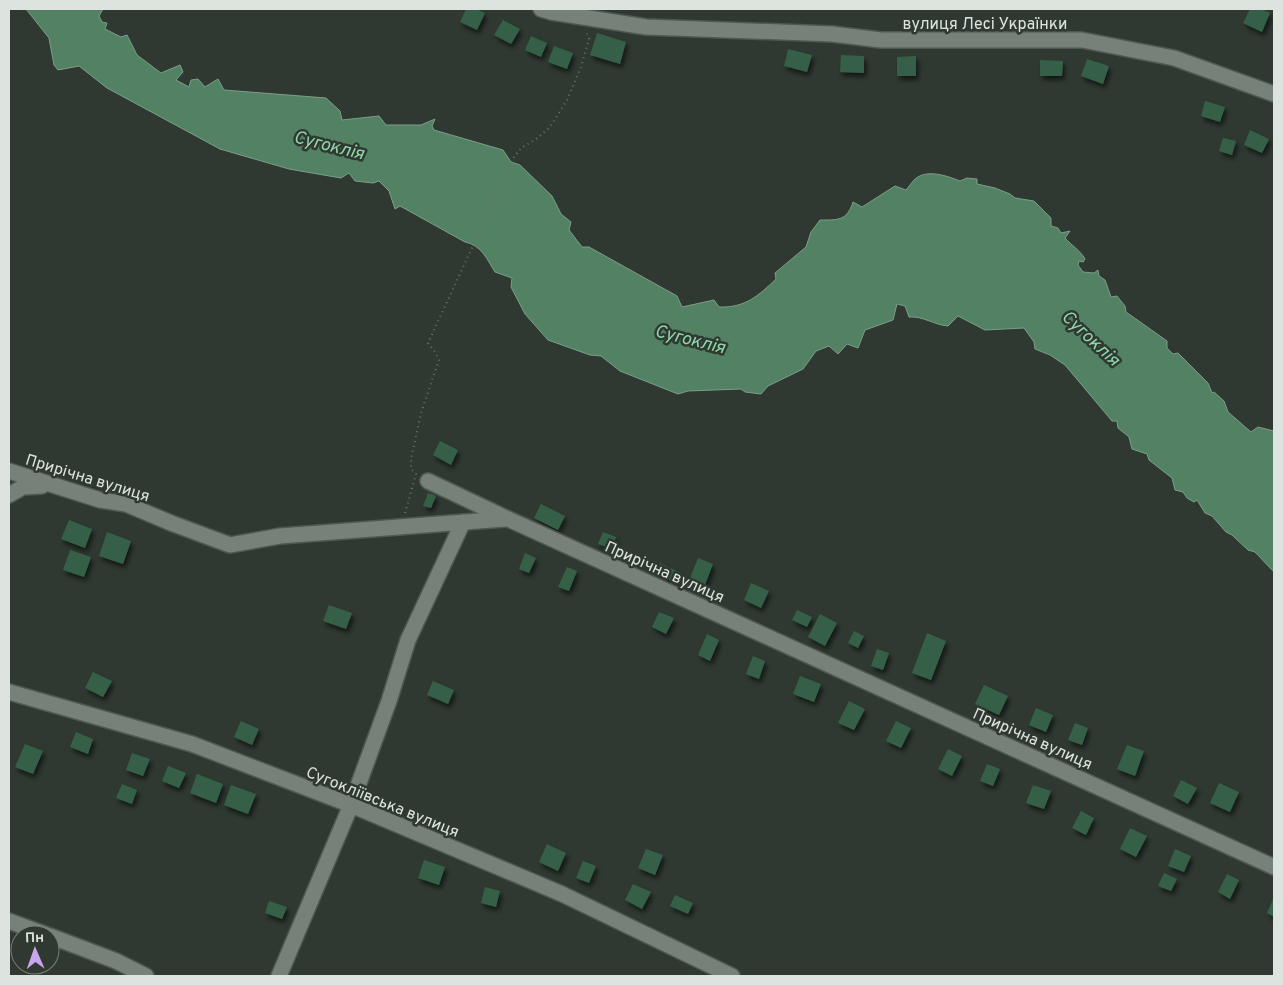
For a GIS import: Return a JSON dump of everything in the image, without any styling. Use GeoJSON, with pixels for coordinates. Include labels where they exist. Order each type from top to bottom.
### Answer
{"type":"FeatureCollection","features":[{"type":"Feature","properties":{"kind":"street","name":"вулиця Лесі Українки"},"geometry":{"type":"LineString","coordinates":[[541,9],[646,27],[832,34],[881,40],[1082,40],[1174,58],[1274,94]]}},
{"type":"Feature","properties":{"kind":"street","name":"Прирічна вулиця"},"geometry":{"type":"LineString","coordinates":[[9,471],[100,500],[126,504],[230,545],[280,536],[506,518],[1274,867]]}},
{"type":"Feature","properties":{"kind":"street"},"geometry":{"type":"LineString","coordinates":[[428,480],[506,518]]}},
{"type":"Feature","properties":{"kind":"street"},"geometry":{"type":"LineString","coordinates":[[9,495],[23,487],[53,485]]}},
{"type":"Feature","properties":{"kind":"street"},"geometry":{"type":"LineString","coordinates":[[279,976],[351,805],[389,701],[408,640],[463,522]]}},
{"type":"Feature","properties":{"kind":"street","name":"Сугокліївська вулиця"},"geometry":{"type":"LineString","coordinates":[[9,692],[192,744],[351,805],[562,894],[732,976]]}},
{"type":"Feature","properties":{"kind":"street"},"geometry":{"type":"LineString","coordinates":[[60,940],[116,961],[146,976]]}},
{"type":"Feature","properties":{"kind":"path"},"geometry":{"type":"LineString","coordinates":[[401,527],[416,474],[412,469],[413,450],[421,414],[439,360],[428,343],[514,157],[521,148],[535,140],[550,127],[567,100],[581,67],[589,39],[582,16]]}},
{"type":"Feature","properties":{"kind":"water","name":"Сугоклія"},"geometry":{"type":"Polygon","coordinates":[[[26,9],[103,9],[99,16],[102,22],[107,23],[105,29],[121,37],[127,35],[137,55],[161,73],[180,65],[183,72],[176,80],[189,87],[191,80],[198,79],[205,87],[218,79],[224,90],[326,98],[340,111],[342,120],[379,116],[386,125],[421,125],[435,119],[432,126],[434,130],[503,150],[511,162],[520,165],[552,196],[561,214],[571,222],[569,230],[582,247],[589,247],[677,296],[682,307],[714,300],[719,307],[728,307],[750,300],[776,279],[775,273],[806,247],[811,232],[820,220],[841,218],[848,213],[853,202],[862,207],[895,186],[906,190],[914,180],[924,174],[937,174],[960,181],[967,178],[977,179],[977,184],[995,188],[1015,198],[1034,201],[1051,218],[1051,226],[1058,228],[1061,233],[1070,231],[1065,238],[1085,259],[1083,262],[1079,261],[1078,265],[1083,272],[1094,273],[1098,270],[1099,276],[1105,280],[1111,297],[1117,296],[1125,306],[1126,312],[1167,341],[1167,348],[1173,354],[1178,353],[1208,383],[1212,393],[1214,392],[1224,401],[1228,412],[1251,432],[1258,427],[1274,431],[1274,572],[1255,552],[1248,550],[1226,532],[1212,516],[1205,513],[1197,500],[1194,502],[1187,498],[1183,492],[1175,490],[1172,478],[1149,460],[1147,454],[1132,449],[1129,437],[1118,428],[1117,421],[1112,421],[1065,365],[1050,355],[1035,349],[1034,342],[1024,328],[985,330],[958,316],[948,326],[909,317],[905,306],[897,304],[893,320],[865,330],[858,348],[847,344],[838,354],[829,346],[816,351],[803,369],[768,386],[761,394],[745,392],[741,389],[688,391],[678,394],[620,371],[601,356],[590,355],[548,340],[525,314],[511,287],[512,278],[495,272],[483,253],[475,246],[400,206],[395,209],[389,191],[379,181],[373,183],[355,181],[349,173],[341,178],[289,169],[220,149],[107,88],[79,66],[58,70],[54,65],[49,38],[26,9]]]}},
{"type":"Feature","properties":{"kind":"building"},"geometry":{"type":"Polygon","coordinates":[[[466,9],[476,9],[485,13],[477,30],[460,22],[466,9]]]}},
{"type":"Feature","properties":{"kind":"building"},"geometry":{"type":"Polygon","coordinates":[[[1250,9],[1261,9],[1270,13],[1262,32],[1243,23],[1250,9]]]}},
{"type":"Feature","properties":{"kind":"building"},"geometry":{"type":"Polygon","coordinates":[[[503,20],[520,29],[511,44],[494,35],[503,20]]]}},
{"type":"Feature","properties":{"kind":"building"},"geometry":{"type":"Polygon","coordinates":[[[597,33],[626,42],[620,64],[590,55],[597,33]]]}},
{"type":"Feature","properties":{"kind":"building"},"geometry":{"type":"Polygon","coordinates":[[[531,36],[547,43],[541,57],[525,50],[531,36]]]}},
{"type":"Feature","properties":{"kind":"building"},"geometry":{"type":"Polygon","coordinates":[[[554,46],[573,53],[567,69],[548,62],[554,46]]]}},
{"type":"Feature","properties":{"kind":"building"},"geometry":{"type":"Polygon","coordinates":[[[788,49],[812,55],[807,72],[784,66],[788,49]]]}},
{"type":"Feature","properties":{"kind":"building"},"geometry":{"type":"Polygon","coordinates":[[[841,55],[864,56],[864,73],[840,72],[841,55]]]}},
{"type":"Feature","properties":{"kind":"building"},"geometry":{"type":"Polygon","coordinates":[[[916,56],[916,76],[897,76],[897,57],[916,56]]]}},
{"type":"Feature","properties":{"kind":"building"},"geometry":{"type":"Polygon","coordinates":[[[1087,59],[1109,66],[1103,84],[1081,76],[1087,59]]]}},
{"type":"Feature","properties":{"kind":"building"},"geometry":{"type":"Polygon","coordinates":[[[1040,60],[1063,61],[1062,76],[1040,76],[1040,60]]]}},
{"type":"Feature","properties":{"kind":"building"},"geometry":{"type":"Polygon","coordinates":[[[1205,101],[1225,107],[1220,122],[1201,116],[1205,101]]]}},
{"type":"Feature","properties":{"kind":"building"},"geometry":{"type":"Polygon","coordinates":[[[1250,130],[1269,139],[1262,153],[1244,145],[1250,130]]]}},
{"type":"Feature","properties":{"kind":"building"},"geometry":{"type":"Polygon","coordinates":[[[1223,138],[1236,141],[1232,155],[1219,151],[1223,138]]]}},
{"type":"Feature","properties":{"kind":"building"},"geometry":{"type":"Polygon","coordinates":[[[440,441],[458,450],[451,465],[433,455],[440,441]]]}},
{"type":"Feature","properties":{"kind":"building"},"geometry":{"type":"Polygon","coordinates":[[[428,493],[436,496],[431,508],[423,506],[428,493]]]}},
{"type":"Feature","properties":{"kind":"building"},"geometry":{"type":"Polygon","coordinates":[[[541,504],[565,516],[558,530],[534,518],[541,504]]]}},
{"type":"Feature","properties":{"kind":"building"},"geometry":{"type":"Polygon","coordinates":[[[69,520],[92,529],[85,548],[61,539],[69,520]]]}},
{"type":"Feature","properties":{"kind":"building"},"geometry":{"type":"Polygon","coordinates":[[[107,532],[131,541],[123,564],[99,556],[107,532]]]}},
{"type":"Feature","properties":{"kind":"building"},"geometry":{"type":"Polygon","coordinates":[[[603,532],[616,537],[611,549],[598,544],[603,532]]]}},
{"type":"Feature","properties":{"kind":"building"},"geometry":{"type":"Polygon","coordinates":[[[70,550],[91,557],[84,577],[63,570],[70,550]]]}},
{"type":"Feature","properties":{"kind":"building"},"geometry":{"type":"Polygon","coordinates":[[[525,553],[536,558],[529,573],[519,569],[525,553]]]}},
{"type":"Feature","properties":{"kind":"building"},"geometry":{"type":"Polygon","coordinates":[[[698,558],[713,564],[705,585],[690,578],[698,558]]]}},
{"type":"Feature","properties":{"kind":"building"},"geometry":{"type":"Polygon","coordinates":[[[660,563],[681,573],[676,583],[655,574],[660,563]]]}},
{"type":"Feature","properties":{"kind":"building"},"geometry":{"type":"Polygon","coordinates":[[[567,567],[577,571],[569,591],[558,587],[567,567]]]}},
{"type":"Feature","properties":{"kind":"building"},"geometry":{"type":"Polygon","coordinates":[[[751,583],[769,591],[761,608],[744,600],[751,583]]]}},
{"type":"Feature","properties":{"kind":"building"},"geometry":{"type":"Polygon","coordinates":[[[329,605],[352,613],[346,629],[323,621],[329,605]]]}},
{"type":"Feature","properties":{"kind":"building"},"geometry":{"type":"Polygon","coordinates":[[[797,610],[812,617],[807,627],[792,620],[797,610]]]}},
{"type":"Feature","properties":{"kind":"building"},"geometry":{"type":"Polygon","coordinates":[[[659,612],[674,618],[666,634],[652,627],[659,612]]]}},
{"type":"Feature","properties":{"kind":"building"},"geometry":{"type":"Polygon","coordinates":[[[820,614],[837,623],[825,646],[808,637],[820,614]]]}},
{"type":"Feature","properties":{"kind":"building"},"geometry":{"type":"Polygon","coordinates":[[[854,631],[864,636],[858,648],[848,643],[854,631]]]}},
{"type":"Feature","properties":{"kind":"building"},"geometry":{"type":"Polygon","coordinates":[[[927,633],[946,641],[931,680],[912,673],[927,633]]]}},
{"type":"Feature","properties":{"kind":"building"},"geometry":{"type":"Polygon","coordinates":[[[707,634],[719,640],[710,661],[698,655],[707,634]]]}},
{"type":"Feature","properties":{"kind":"building"},"geometry":{"type":"Polygon","coordinates":[[[877,649],[889,653],[883,670],[871,666],[877,649]]]}},
{"type":"Feature","properties":{"kind":"building"},"geometry":{"type":"Polygon","coordinates":[[[753,656],[765,661],[759,679],[746,674],[753,656]]]}},
{"type":"Feature","properties":{"kind":"building"},"geometry":{"type":"Polygon","coordinates":[[[93,672],[112,681],[103,697],[85,688],[93,672]]]}},
{"type":"Feature","properties":{"kind":"building"},"geometry":{"type":"Polygon","coordinates":[[[800,676],[821,684],[814,702],[793,694],[800,676]]]}},
{"type":"Feature","properties":{"kind":"building"},"geometry":{"type":"Polygon","coordinates":[[[433,681],[454,690],[448,704],[427,695],[433,681]]]}},
{"type":"Feature","properties":{"kind":"building"},"geometry":{"type":"Polygon","coordinates":[[[984,685],[1008,696],[999,715],[975,704],[984,685]]]}},
{"type":"Feature","properties":{"kind":"building"},"geometry":{"type":"Polygon","coordinates":[[[849,701],[865,709],[854,730],[838,723],[849,701]]]}},
{"type":"Feature","properties":{"kind":"building"},"geometry":{"type":"Polygon","coordinates":[[[1036,708],[1053,715],[1046,732],[1029,725],[1036,708]]]}},
{"type":"Feature","properties":{"kind":"building"},"geometry":{"type":"Polygon","coordinates":[[[241,721],[259,729],[252,745],[234,737],[241,721]]]}},
{"type":"Feature","properties":{"kind":"building"},"geometry":{"type":"Polygon","coordinates":[[[896,721],[911,728],[901,748],[886,741],[896,721]]]}},
{"type":"Feature","properties":{"kind":"building"},"geometry":{"type":"Polygon","coordinates":[[[1075,723],[1088,728],[1082,745],[1068,740],[1075,723]]]}},
{"type":"Feature","properties":{"kind":"building"},"geometry":{"type":"Polygon","coordinates":[[[76,732],[93,739],[88,754],[70,747],[76,732]]]}},
{"type":"Feature","properties":{"kind":"building"},"geometry":{"type":"Polygon","coordinates":[[[25,744],[43,751],[33,774],[15,767],[25,744]]]}},
{"type":"Feature","properties":{"kind":"building"},"geometry":{"type":"Polygon","coordinates":[[[1127,745],[1144,751],[1135,776],[1117,769],[1127,745]]]}},
{"type":"Feature","properties":{"kind":"building"},"geometry":{"type":"Polygon","coordinates":[[[948,749],[962,756],[952,776],[938,769],[948,749]]]}},
{"type":"Feature","properties":{"kind":"building"},"geometry":{"type":"Polygon","coordinates":[[[132,753],[150,759],[143,776],[126,770],[132,753]]]}},
{"type":"Feature","properties":{"kind":"building"},"geometry":{"type":"Polygon","coordinates":[[[987,764],[1000,769],[993,786],[980,781],[987,764]]]}},
{"type":"Feature","properties":{"kind":"building"},"geometry":{"type":"Polygon","coordinates":[[[168,766],[186,773],[179,788],[162,781],[168,766]]]}},
{"type":"Feature","properties":{"kind":"building"},"geometry":{"type":"Polygon","coordinates":[[[197,774],[223,784],[216,803],[190,793],[197,774]]]}},
{"type":"Feature","properties":{"kind":"building"},"geometry":{"type":"Polygon","coordinates":[[[1181,780],[1197,788],[1188,804],[1173,796],[1181,780]]]}},
{"type":"Feature","properties":{"kind":"building"},"geometry":{"type":"Polygon","coordinates":[[[1219,783],[1239,792],[1230,812],[1210,803],[1219,783]]]}},
{"type":"Feature","properties":{"kind":"building"},"geometry":{"type":"Polygon","coordinates":[[[122,784],[137,790],[132,804],[116,798],[122,784]]]}},
{"type":"Feature","properties":{"kind":"building"},"geometry":{"type":"Polygon","coordinates":[[[231,785],[256,794],[248,814],[224,805],[231,785]]]}},
{"type":"Feature","properties":{"kind":"building"},"geometry":{"type":"Polygon","coordinates":[[[1033,785],[1051,791],[1044,809],[1026,803],[1033,785]]]}},
{"type":"Feature","properties":{"kind":"building"},"geometry":{"type":"Polygon","coordinates":[[[1081,811],[1094,818],[1086,835],[1072,828],[1081,811]]]}},
{"type":"Feature","properties":{"kind":"building"},"geometry":{"type":"Polygon","coordinates":[[[1130,828],[1147,836],[1136,857],[1120,849],[1130,828]]]}},
{"type":"Feature","properties":{"kind":"building"},"geometry":{"type":"Polygon","coordinates":[[[547,844],[566,853],[558,871],[539,862],[547,844]]]}},
{"type":"Feature","properties":{"kind":"building"},"geometry":{"type":"Polygon","coordinates":[[[646,849],[663,855],[655,875],[638,868],[646,849]]]}},
{"type":"Feature","properties":{"kind":"building"},"geometry":{"type":"Polygon","coordinates":[[[1175,849],[1191,856],[1184,872],[1168,866],[1175,849]]]}},
{"type":"Feature","properties":{"kind":"building"},"geometry":{"type":"Polygon","coordinates":[[[424,860],[445,867],[439,885],[418,878],[424,860]]]}},
{"type":"Feature","properties":{"kind":"building"},"geometry":{"type":"Polygon","coordinates":[[[583,861],[596,866],[589,883],[576,878],[583,861]]]}},
{"type":"Feature","properties":{"kind":"building"},"geometry":{"type":"Polygon","coordinates":[[[1164,873],[1177,879],[1171,891],[1158,886],[1164,873]]]}},
{"type":"Feature","properties":{"kind":"building"},"geometry":{"type":"Polygon","coordinates":[[[1227,874],[1239,880],[1230,899],[1218,892],[1227,874]]]}},
{"type":"Feature","properties":{"kind":"building"},"geometry":{"type":"Polygon","coordinates":[[[633,884],[651,892],[642,909],[625,900],[633,884]]]}},
{"type":"Feature","properties":{"kind":"building"},"geometry":{"type":"Polygon","coordinates":[[[485,887],[500,891],[496,907],[481,903],[485,887]]]}},
{"type":"Feature","properties":{"kind":"building"},"geometry":{"type":"Polygon","coordinates":[[[675,895],[693,903],[688,914],[670,906],[675,895]]]}},
{"type":"Feature","properties":{"kind":"building"},"geometry":{"type":"Polygon","coordinates":[[[1274,897],[1274,917],[1267,913],[1274,897]]]}},
{"type":"Feature","properties":{"kind":"building"},"geometry":{"type":"Polygon","coordinates":[[[269,901],[287,907],[282,919],[265,913],[269,901]]]}}]}
